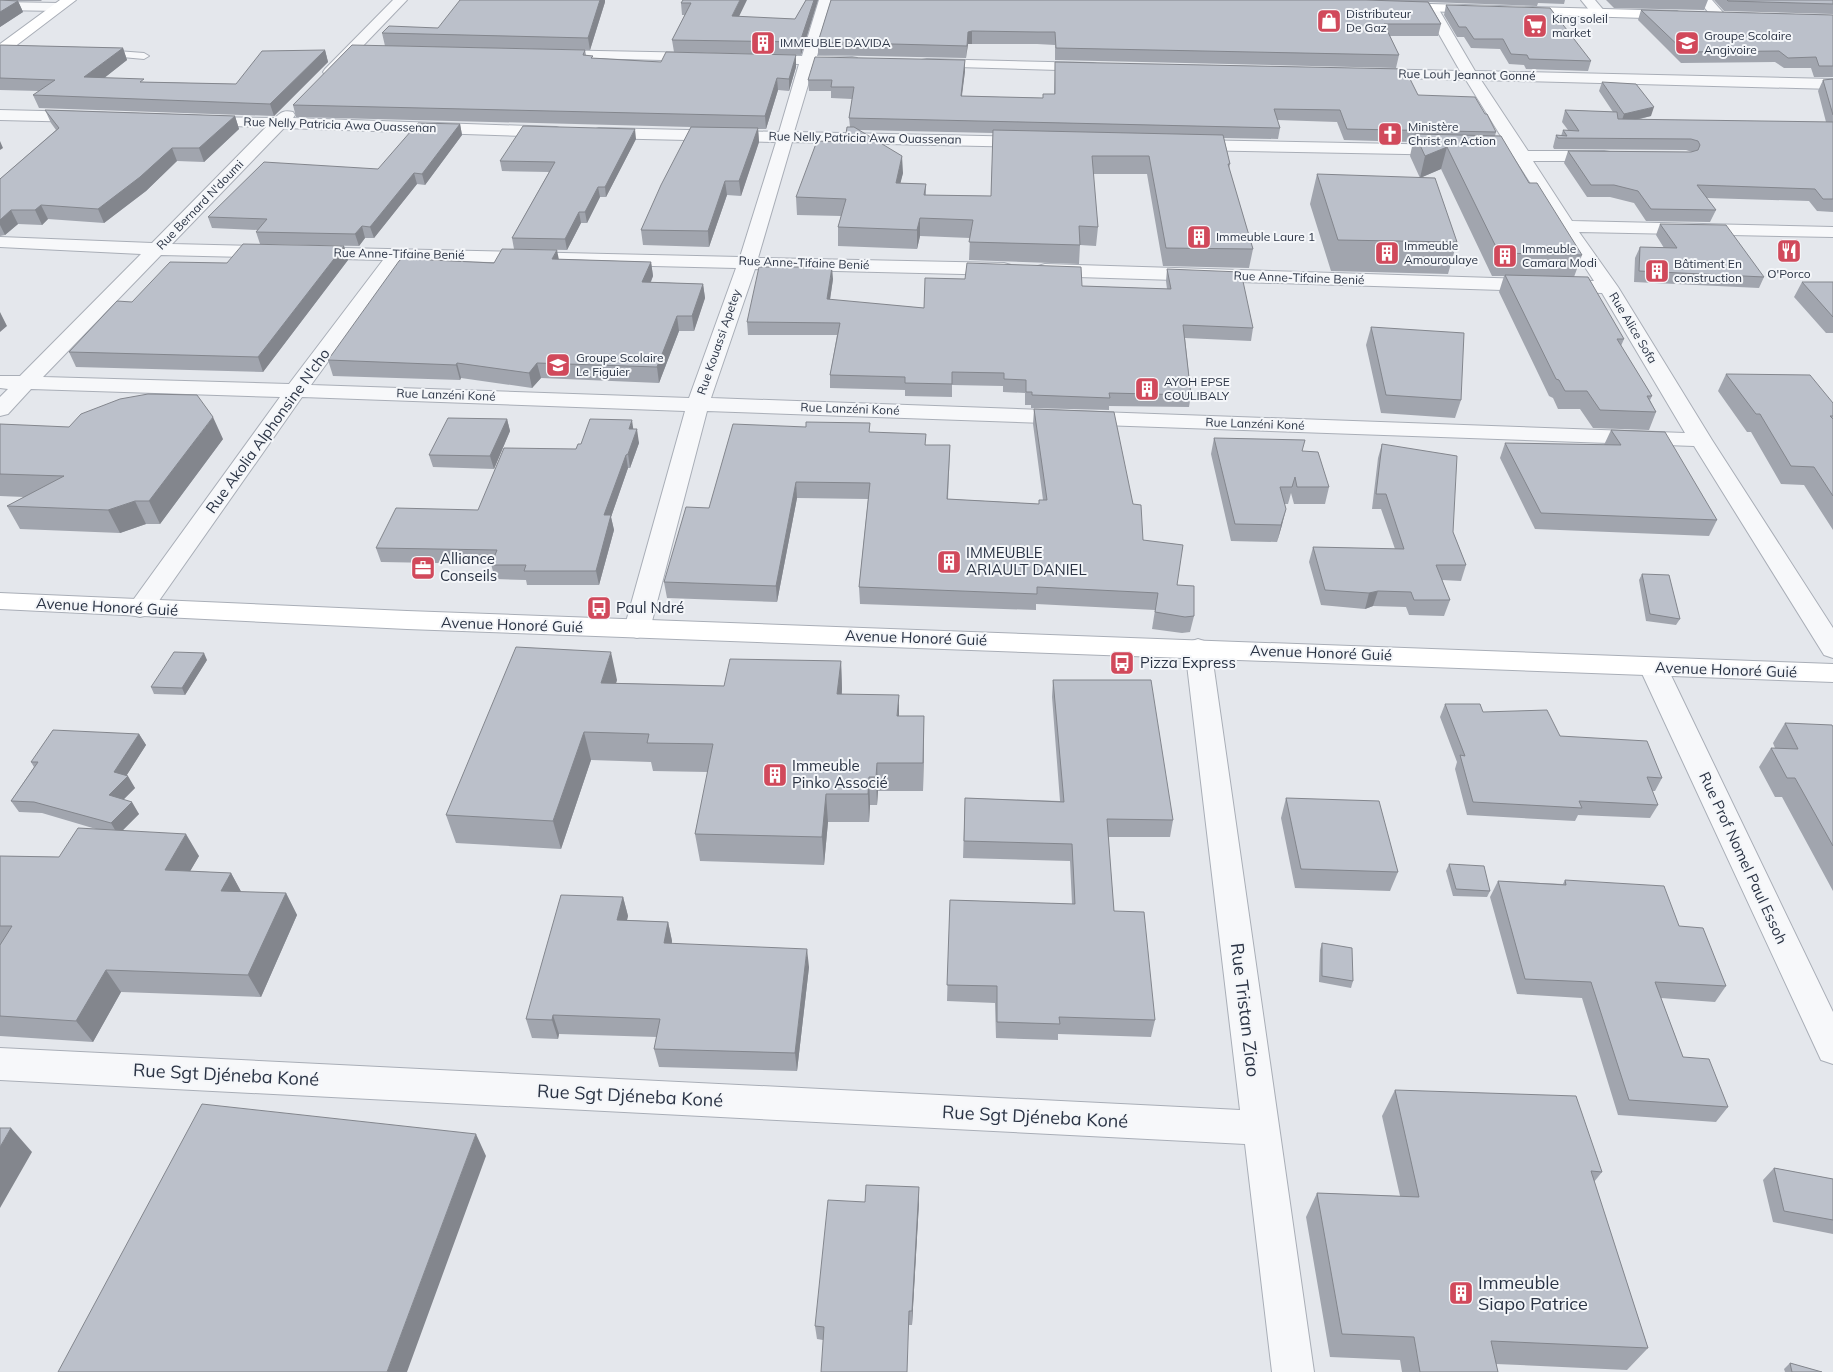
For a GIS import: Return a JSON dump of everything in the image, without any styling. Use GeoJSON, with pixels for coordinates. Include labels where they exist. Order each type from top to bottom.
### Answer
{"type":"FeatureCollection","features":[{"type":"Feature","properties":{"kind":"street"},"geometry":{"type":"LineString","coordinates":[[319,83],[400,0]]}},
{"type":"Feature","properties":{"kind":"street","name":"Rue Kouassi Apetey"},"geometry":{"type":"LineString","coordinates":[[637,629],[698,404],[748,261],[826,0]]}},
{"type":"Feature","properties":{"kind":"street"},"geometry":{"type":"LineString","coordinates":[[1588,0],[1599,13]]}},
{"type":"Feature","properties":{"kind":"street"},"geometry":{"type":"LineString","coordinates":[[1384,7],[1725,17],[1705,0]]}},
{"type":"Feature","properties":{"kind":"street"},"geometry":{"type":"LineString","coordinates":[[0,6],[64,4]]}},
{"type":"Feature","properties":{"kind":"street"},"geometry":{"type":"LineString","coordinates":[[0,51],[64,4]]}},
{"type":"Feature","properties":{"kind":"street","name":"Rue Alice Sofa"},"geometry":{"type":"LineString","coordinates":[[1431,8],[1470,75],[1522,153],[1566,226],[1608,287],[1701,440],[1833,649]]}},
{"type":"Feature","properties":{"kind":"street"},"geometry":{"type":"LineString","coordinates":[[351,50],[371,51]]}},
{"type":"Feature","properties":{"kind":"street"},"geometry":{"type":"LineString","coordinates":[[530,54],[719,58]]}},
{"type":"Feature","properties":{"kind":"street"},"geometry":{"type":"LineString","coordinates":[[748,58],[866,61]]}},
{"type":"Feature","properties":{"kind":"street"},"geometry":{"type":"LineString","coordinates":[[915,62],[1102,67]]}},
{"type":"Feature","properties":{"kind":"street","name":"Rue Louh Jeannot Gonné"},"geometry":{"type":"LineString","coordinates":[[1351,72],[1833,84]]}},
{"type":"Feature","properties":{"kind":"street","name":"Rue Bernard N'doumi"},"geometry":{"type":"LineString","coordinates":[[0,409],[300,103]]}},
{"type":"Feature","properties":{"kind":"street"},"geometry":{"type":"LineString","coordinates":[[0,115],[97,117]]}},
{"type":"Feature","properties":{"kind":"street","name":"Rue Nelly Patricia Awa Ouassenan"},"geometry":{"type":"LineString","coordinates":[[184,120],[580,132],[1043,142]]}},
{"type":"Feature","properties":{"kind":"street"},"geometry":{"type":"LineString","coordinates":[[1172,145],[1619,156]]}},
{"type":"Feature","properties":{"kind":"street"},"geometry":{"type":"LineString","coordinates":[[1566,226],[1833,232]]}},
{"type":"Feature","properties":{"kind":"street","name":"Rue Anne-Tifaine Benié"},"geometry":{"type":"LineString","coordinates":[[0,242],[157,249],[748,261],[1608,287]]}},
{"type":"Feature","properties":{"kind":"street","name":"Rue Akolia Alphonsine N'cho"},"geometry":{"type":"LineString","coordinates":[[140,609],[296,390],[397,254]]}},
{"type":"Feature","properties":{"kind":"street","name":"Rue Lanzéni Koné"},"geometry":{"type":"LineString","coordinates":[[0,382],[296,390],[1701,440]]}},
{"type":"Feature","properties":{"kind":"street","name":"Avenue Honoré Guié"},"geometry":{"type":"LineString","coordinates":[[0,601],[394,621],[1198,648],[1653,668],[1833,673]]}},
{"type":"Feature","properties":{"kind":"street","name":"Rue Tristan Ziao"},"geometry":{"type":"LineString","coordinates":[[1198,648],[1293,1372]]}},
{"type":"Feature","properties":{"kind":"street","name":"Rue Prof Nomel Paul Essoh"},"geometry":{"type":"LineString","coordinates":[[1653,668],[1833,1049]]}},
{"type":"Feature","properties":{"kind":"street","name":"Rue Sgt Djéneba Koné"},"geometry":{"type":"LineString","coordinates":[[0,1064],[1261,1128]]}},
{"type":"Feature","properties":{"kind":"lane"},"geometry":{"type":"LineString","coordinates":[[0,51],[18,52]]}},
{"type":"Feature","properties":{"kind":"lane"},"geometry":{"type":"LineString","coordinates":[[88,52],[144,56]]}},
{"type":"Feature","properties":{"kind":"building"},"geometry":{"type":"Polygon","coordinates":[[[0,0],[18,1],[0,12],[0,0]]]}},
{"type":"Feature","properties":{"kind":"building"},"geometry":{"type":"Polygon","coordinates":[[[460,0],[600,0],[588,38],[382,33],[389,26],[438,28],[460,0]]]}},
{"type":"Feature","properties":{"kind":"building"},"geometry":{"type":"Polygon","coordinates":[[[683,0],[740,0],[732,16],[795,19],[806,0],[814,0],[800,42],[672,40],[691,3],[681,3],[683,0]]]}},
{"type":"Feature","properties":{"kind":"building"},"geometry":{"type":"Polygon","coordinates":[[[831,0],[1366,0],[1428,2],[1441,24],[1384,24],[1399,55],[1056,48],[1055,32],[972,31],[968,32],[967,46],[818,42],[831,0]]]}},
{"type":"Feature","properties":{"kind":"building"},"geometry":{"type":"Polygon","coordinates":[[[1833,0],[1833,4],[1728,1],[1833,0]]]}},
{"type":"Feature","properties":{"kind":"building"},"geometry":{"type":"Polygon","coordinates":[[[1446,5],[1550,8],[1591,61],[1529,59],[1527,55],[1511,54],[1503,39],[1474,39],[1466,27],[1459,27],[1446,5]]]}},
{"type":"Feature","properties":{"kind":"building"},"geometry":{"type":"Polygon","coordinates":[[[1641,10],[1833,15],[1833,66],[1819,66],[1816,57],[1788,58],[1779,51],[1685,52],[1641,10]]]}},
{"type":"Feature","properties":{"kind":"building"},"geometry":{"type":"Polygon","coordinates":[[[0,45],[123,48],[84,77],[144,79],[140,82],[236,84],[262,51],[325,50],[270,104],[33,95],[55,80],[0,78],[0,45]]]}},
{"type":"Feature","properties":{"kind":"building"},"geometry":{"type":"Polygon","coordinates":[[[352,45],[585,50],[583,55],[593,56],[591,58],[661,62],[666,52],[796,55],[789,79],[777,78],[765,116],[293,105],[352,45]]]}},
{"type":"Feature","properties":{"kind":"building"},"geometry":{"type":"Polygon","coordinates":[[[815,57],[965,60],[961,96],[1043,98],[1043,94],[1055,94],[1055,62],[1405,69],[1418,95],[1475,97],[1485,114],[1487,114],[1496,132],[1347,129],[1340,110],[1274,109],[1280,128],[849,118],[854,87],[831,87],[832,80],[808,80],[815,57]]]}},
{"type":"Feature","properties":{"kind":"building"},"geometry":{"type":"Polygon","coordinates":[[[1833,79],[1833,115],[1823,80],[1833,79]]]}},
{"type":"Feature","properties":{"kind":"building"},"geometry":{"type":"Polygon","coordinates":[[[1602,82],[1636,84],[1654,107],[1624,114],[1602,82]]]}},
{"type":"Feature","properties":{"kind":"building"},"geometry":{"type":"Polygon","coordinates":[[[45,110],[235,116],[199,148],[172,148],[140,177],[98,209],[41,205],[35,210],[11,210],[0,220],[0,179],[59,128],[45,110]]]}},
{"type":"Feature","properties":{"kind":"building"},"geometry":{"type":"Polygon","coordinates":[[[1565,110],[1617,112],[1618,119],[1833,122],[1833,199],[1823,199],[1815,189],[1697,185],[1716,210],[1651,209],[1638,191],[1614,185],[1591,185],[1568,151],[1691,152],[1698,150],[1700,145],[1698,141],[1691,139],[1558,138],[1556,135],[1567,136],[1563,130],[1579,131],[1565,110]]]}},
{"type":"Feature","properties":{"kind":"building"},"geometry":{"type":"Polygon","coordinates":[[[418,123],[460,124],[422,174],[414,173],[370,227],[362,226],[355,234],[256,232],[267,219],[208,217],[264,162],[378,169],[418,123]]]}},
{"type":"Feature","properties":{"kind":"building"},"geometry":{"type":"Polygon","coordinates":[[[523,126],[635,129],[605,187],[598,187],[585,212],[579,212],[565,239],[512,238],[555,162],[500,161],[523,126]]]}},
{"type":"Feature","properties":{"kind":"building"},"geometry":{"type":"Polygon","coordinates":[[[691,127],[758,128],[739,181],[725,181],[708,231],[641,230],[661,185],[691,127]]]}},
{"type":"Feature","properties":{"kind":"building"},"geometry":{"type":"Polygon","coordinates":[[[847,127],[854,127],[902,156],[896,183],[926,184],[924,195],[991,196],[993,130],[1223,135],[1230,164],[1228,164],[1253,249],[1166,248],[1149,156],[1092,156],[1098,227],[1079,226],[1080,245],[969,242],[973,220],[920,218],[917,230],[838,227],[846,199],[796,197],[817,141],[845,142],[847,127]]]}},
{"type":"Feature","properties":{"kind":"building"},"geometry":{"type":"Polygon","coordinates":[[[1415,134],[1501,136],[1529,183],[1537,183],[1582,255],[1499,253],[1447,147],[1425,156],[1415,134]]]}},
{"type":"Feature","properties":{"kind":"building"},"geometry":{"type":"Polygon","coordinates":[[[1317,174],[1435,178],[1457,242],[1338,240],[1317,174]]]}},
{"type":"Feature","properties":{"kind":"building"},"geometry":{"type":"Polygon","coordinates":[[[1660,224],[1726,225],[1764,277],[1639,271],[1640,247],[1677,248],[1660,224]]]}},
{"type":"Feature","properties":{"kind":"building"},"geometry":{"type":"Polygon","coordinates":[[[243,244],[344,246],[258,357],[69,352],[117,301],[132,302],[170,262],[227,263],[243,244]]]}},
{"type":"Feature","properties":{"kind":"building"},"geometry":{"type":"Polygon","coordinates":[[[502,249],[557,250],[552,259],[651,262],[642,282],[703,284],[692,316],[677,316],[657,367],[537,363],[529,373],[457,363],[456,365],[328,360],[399,261],[405,256],[431,260],[494,263],[502,249]]]}},
{"type":"Feature","properties":{"kind":"building"},"geometry":{"type":"Polygon","coordinates":[[[967,263],[1081,267],[1082,286],[1171,289],[1167,269],[1241,272],[1253,328],[1183,325],[1191,395],[1109,393],[1110,398],[1032,395],[1032,392],[1026,392],[1026,380],[1004,379],[1004,373],[952,372],[952,384],[905,383],[905,377],[830,375],[840,323],[747,322],[759,267],[832,267],[827,299],[924,308],[925,278],[965,279],[967,263]]]}},
{"type":"Feature","properties":{"kind":"building"},"geometry":{"type":"Polygon","coordinates":[[[1505,275],[1588,277],[1624,339],[1617,339],[1652,396],[1647,396],[1656,412],[1600,410],[1587,391],[1565,391],[1559,380],[1556,379],[1505,275]]]}},
{"type":"Feature","properties":{"kind":"building"},"geometry":{"type":"Polygon","coordinates":[[[1802,282],[1833,282],[1833,317],[1802,282]]]}},
{"type":"Feature","properties":{"kind":"building"},"geometry":{"type":"Polygon","coordinates":[[[1371,327],[1464,333],[1461,400],[1386,395],[1371,327]]]}},
{"type":"Feature","properties":{"kind":"building"},"geometry":{"type":"Polygon","coordinates":[[[1726,374],[1810,375],[1833,403],[1833,416],[1830,416],[1833,419],[1833,496],[1814,467],[1791,466],[1760,414],[1756,414],[1726,374]]]}},
{"type":"Feature","properties":{"kind":"building"},"geometry":{"type":"Polygon","coordinates":[[[148,394],[197,395],[213,417],[149,501],[135,501],[108,510],[7,506],[64,476],[0,474],[0,424],[69,427],[81,414],[120,399],[148,394]]]}},
{"type":"Feature","properties":{"kind":"building"},"geometry":{"type":"Polygon","coordinates":[[[1034,409],[1114,412],[1133,504],[1141,505],[1143,540],[1183,545],[1177,585],[1194,586],[1194,616],[1185,617],[1155,612],[1158,593],[1037,587],[1037,594],[859,587],[870,483],[796,482],[776,586],[664,582],[686,507],[709,508],[733,424],[806,427],[806,422],[870,423],[869,432],[926,434],[925,445],[950,445],[947,499],[1039,504],[1039,500],[1047,500],[1034,409]]]}},
{"type":"Feature","properties":{"kind":"building"},"geometry":{"type":"Polygon","coordinates":[[[448,418],[507,419],[490,456],[429,455],[448,418]]]}},
{"type":"Feature","properties":{"kind":"building"},"geometry":{"type":"Polygon","coordinates":[[[590,419],[632,420],[629,429],[637,429],[604,515],[611,515],[596,571],[524,571],[526,565],[491,565],[497,550],[376,548],[396,508],[478,510],[504,448],[576,449],[578,444],[581,444],[590,419]]]}},
{"type":"Feature","properties":{"kind":"building"},"geometry":{"type":"Polygon","coordinates":[[[1611,430],[1665,432],[1717,520],[1541,513],[1505,443],[1621,445],[1611,430]]]}},
{"type":"Feature","properties":{"kind":"building"},"geometry":{"type":"Polygon","coordinates":[[[1214,438],[1305,440],[1302,451],[1318,452],[1329,487],[1297,487],[1295,477],[1292,487],[1280,487],[1286,509],[1281,525],[1235,524],[1214,438]]]}},
{"type":"Feature","properties":{"kind":"building"},"geometry":{"type":"Polygon","coordinates":[[[1382,444],[1457,456],[1453,532],[1466,565],[1436,565],[1450,600],[1414,600],[1411,592],[1378,591],[1369,593],[1325,590],[1313,547],[1404,549],[1386,494],[1376,494],[1382,444]]]}},
{"type":"Feature","properties":{"kind":"building"},"geometry":{"type":"Polygon","coordinates":[[[1642,574],[1669,575],[1680,619],[1650,614],[1642,574]]]}},
{"type":"Feature","properties":{"kind":"building"},"geometry":{"type":"Polygon","coordinates":[[[516,647],[611,652],[601,683],[724,686],[730,659],[841,661],[837,694],[899,695],[897,716],[924,716],[923,763],[877,763],[876,777],[869,777],[868,794],[826,794],[822,837],[695,834],[713,744],[647,743],[649,734],[584,732],[553,821],[446,815],[516,647]]]}},
{"type":"Feature","properties":{"kind":"building"},"geometry":{"type":"Polygon","coordinates":[[[174,652],[204,653],[182,688],[151,687],[174,652]]]}},
{"type":"Feature","properties":{"kind":"building"},"geometry":{"type":"Polygon","coordinates":[[[1053,680],[1151,680],[1173,820],[1107,819],[1114,911],[1144,912],[1155,1020],[1059,1017],[1060,1024],[997,1022],[997,986],[947,985],[950,900],[1075,904],[1072,844],[964,841],[965,798],[1064,802],[1053,680]]]}},
{"type":"Feature","properties":{"kind":"building"},"geometry":{"type":"Polygon","coordinates":[[[1445,704],[1480,704],[1483,712],[1547,710],[1560,736],[1647,741],[1662,778],[1647,777],[1658,805],[1579,801],[1582,808],[1473,802],[1460,755],[1465,756],[1445,704]]]}},
{"type":"Feature","properties":{"kind":"building"},"geometry":{"type":"Polygon","coordinates":[[[1785,723],[1832,725],[1833,727],[1833,846],[1795,778],[1787,778],[1771,748],[1798,749],[1785,723]]]}},
{"type":"Feature","properties":{"kind":"building"},"geometry":{"type":"Polygon","coordinates":[[[53,730],[139,734],[114,772],[128,776],[109,795],[132,802],[111,823],[34,802],[11,801],[38,762],[31,762],[53,730]]]}},
{"type":"Feature","properties":{"kind":"building"},"geometry":{"type":"Polygon","coordinates":[[[1286,798],[1379,801],[1398,872],[1301,869],[1286,798]]]}},
{"type":"Feature","properties":{"kind":"building"},"geometry":{"type":"Polygon","coordinates":[[[78,828],[186,834],[165,870],[231,873],[221,891],[286,893],[248,975],[106,970],[76,1021],[0,1016],[0,945],[12,926],[0,926],[0,856],[59,857],[78,828]]]}},
{"type":"Feature","properties":{"kind":"building"},"geometry":{"type":"Polygon","coordinates":[[[1449,864],[1484,866],[1490,891],[1456,889],[1449,864]]]}},
{"type":"Feature","properties":{"kind":"building"},"geometry":{"type":"Polygon","coordinates":[[[1565,880],[1664,886],[1679,926],[1703,928],[1726,986],[1655,982],[1683,1057],[1709,1059],[1728,1107],[1629,1100],[1591,982],[1525,979],[1498,881],[1566,885],[1565,880]]]}},
{"type":"Feature","properties":{"kind":"building"},"geometry":{"type":"Polygon","coordinates":[[[561,895],[623,897],[617,920],[668,922],[664,943],[807,949],[795,1053],[654,1049],[660,1019],[553,1015],[552,1020],[526,1019],[561,895]]]}},
{"type":"Feature","properties":{"kind":"building"},"geometry":{"type":"Polygon","coordinates":[[[1322,943],[1352,948],[1353,981],[1322,976],[1322,943]]]}},
{"type":"Feature","properties":{"kind":"building"},"geometry":{"type":"Polygon","coordinates":[[[1395,1090],[1576,1096],[1602,1172],[1591,1171],[1648,1348],[1491,1341],[1498,1372],[1420,1372],[1414,1337],[1342,1334],[1317,1193],[1419,1197],[1395,1090]]]}},
{"type":"Feature","properties":{"kind":"building"},"geometry":{"type":"Polygon","coordinates":[[[202,1104],[476,1134],[387,1372],[58,1372],[202,1104]]]}},
{"type":"Feature","properties":{"kind":"building"},"geometry":{"type":"Polygon","coordinates":[[[0,1128],[11,1128],[0,1147],[0,1128]]]}},
{"type":"Feature","properties":{"kind":"building"},"geometry":{"type":"Polygon","coordinates":[[[1774,1168],[1833,1179],[1833,1220],[1784,1211],[1774,1168]]]}},
{"type":"Feature","properties":{"kind":"building"},"geometry":{"type":"Polygon","coordinates":[[[866,1185],[919,1187],[912,1311],[909,1311],[907,1372],[821,1372],[824,1327],[815,1326],[828,1200],[865,1202],[866,1185]]]}},
{"type":"Feature","properties":{"kind":"building"},"geometry":{"type":"Polygon","coordinates":[[[1790,1363],[1822,1372],[1792,1372],[1790,1363]]]}},
{"type":"Feature","properties":{"kind":"place","name":"Distributeur De Gaz"},"geometry":{"type":"Point","coordinates":[1329,21]}},
{"type":"Feature","properties":{"kind":"place","name":"King soleil market"},"geometry":{"type":"Point","coordinates":[1535,26]}},
{"type":"Feature","properties":{"kind":"place","name":"IMMEUBLE DAVIDA"},"geometry":{"type":"Point","coordinates":[763,43]}},
{"type":"Feature","properties":{"kind":"place","name":"Groupe Scolaire Angivoire"},"geometry":{"type":"Point","coordinates":[1687,43]}},
{"type":"Feature","properties":{"kind":"place","name":"Ministère Christ en Action"},"geometry":{"type":"Point","coordinates":[1390,134]}},
{"type":"Feature","properties":{"kind":"place","name":"Immeuble Laure 1"},"geometry":{"type":"Point","coordinates":[1199,237]}},
{"type":"Feature","properties":{"kind":"place","name":"O'Porco"},"geometry":{"type":"Point","coordinates":[1789,251]}},
{"type":"Feature","properties":{"kind":"place","name":"Immeuble Amouroulaye"},"geometry":{"type":"Point","coordinates":[1387,253]}},
{"type":"Feature","properties":{"kind":"place","name":"Immeuble Camara Modi"},"geometry":{"type":"Point","coordinates":[1505,256]}},
{"type":"Feature","properties":{"kind":"place","name":"Bâtiment En construction"},"geometry":{"type":"Point","coordinates":[1657,271]}},
{"type":"Feature","properties":{"kind":"place","name":"Groupe Scolaire Le Figuier"},"geometry":{"type":"Point","coordinates":[558,365]}},
{"type":"Feature","properties":{"kind":"place","name":"AYOH EPSE COULIBALY"},"geometry":{"type":"Point","coordinates":[1147,389]}},
{"type":"Feature","properties":{"kind":"place","name":"IMMEUBLE ARIAULT DANIEL"},"geometry":{"type":"Point","coordinates":[949,562]}},
{"type":"Feature","properties":{"kind":"place","name":"Alliance Conseils"},"geometry":{"type":"Point","coordinates":[423,568]}},
{"type":"Feature","properties":{"kind":"place","name":"Paul Ndré"},"geometry":{"type":"Point","coordinates":[599,608]}},
{"type":"Feature","properties":{"kind":"place","name":"Pizza Express"},"geometry":{"type":"Point","coordinates":[1122,663]}},
{"type":"Feature","properties":{"kind":"place","name":"Immeuble Pinko Associé"},"geometry":{"type":"Point","coordinates":[775,775]}},
{"type":"Feature","properties":{"kind":"place","name":"Immeuble Siapo Patrice"},"geometry":{"type":"Point","coordinates":[1461,1293]}}]}
